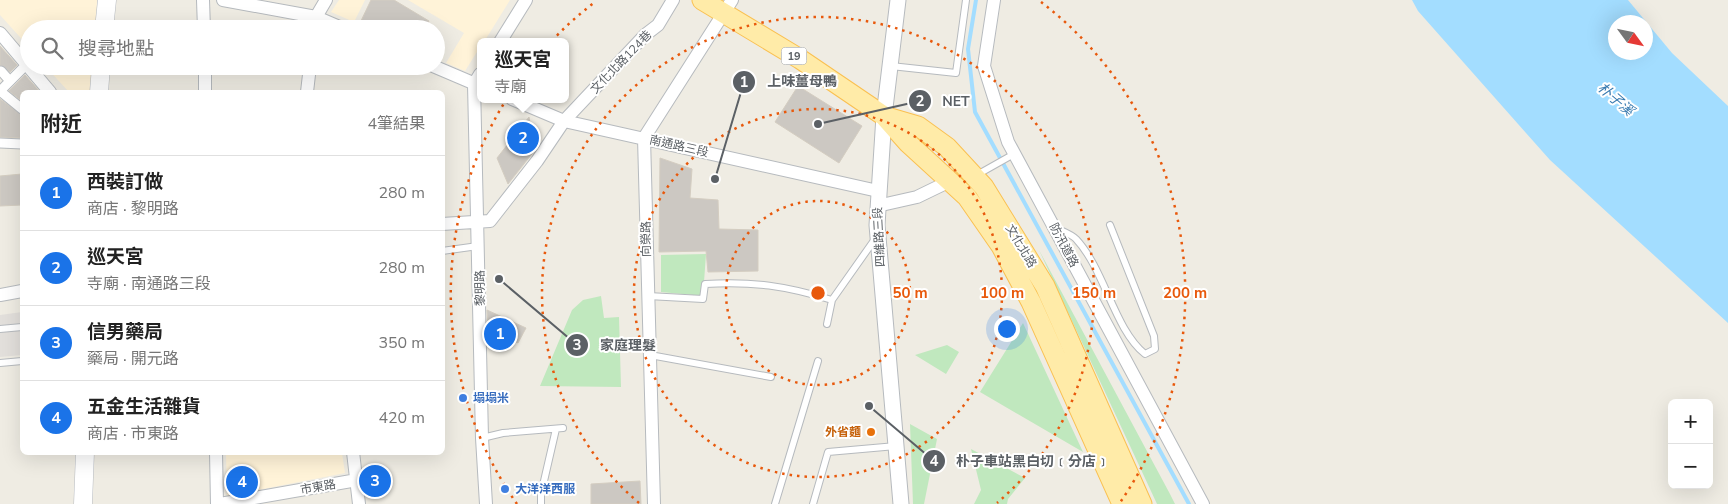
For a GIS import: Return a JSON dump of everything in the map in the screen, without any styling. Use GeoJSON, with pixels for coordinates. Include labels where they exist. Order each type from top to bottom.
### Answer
{"type":"FeatureCollection","features":[{"type":"Feature","properties":{"kind":"main road"},"geometry":{"type":"LineString","coordinates":[[105,20],[107,0]]}},
{"type":"Feature","properties":{"kind":"main road","name":"文化北路"},"geometry":{"type":"LineString","coordinates":[[702,0],[728,6],[800,59],[884,116],[908,143],[967,197],[988,225],[1031,302],[1122,504]]}},
{"type":"Feature","properties":{"kind":"main road"},"geometry":{"type":"LineString","coordinates":[[99,90],[100,75]]}},
{"type":"Feature","properties":{"kind":"main road","name":"文化北路"},"geometry":{"type":"LineString","coordinates":[[884,116],[918,126],[947,147],[974,176],[1008,224],[1045,286],[1142,504]]}},
{"type":"Feature","properties":{"kind":"main road"},"geometry":{"type":"LineString","coordinates":[[84,504],[85,455]]}},
{"type":"Feature","properties":{"kind":"street"},"geometry":{"type":"LineString","coordinates":[[203,0],[204,20]]}},
{"type":"Feature","properties":{"kind":"street"},"geometry":{"type":"LineString","coordinates":[[223,0],[303,20]]}},
{"type":"Feature","properties":{"kind":"street"},"geometry":{"type":"LineString","coordinates":[[316,20],[326,0]]}},
{"type":"Feature","properties":{"kind":"street"},"geometry":{"type":"LineString","coordinates":[[502,38],[526,0]]}},
{"type":"Feature","properties":{"kind":"street","name":"文化北路124巷"},"geometry":{"type":"LineString","coordinates":[[479,223],[490,221],[537,161],[564,121],[645,35],[658,25],[673,0]]}},
{"type":"Feature","properties":{"kind":"street","name":"四維路三段"},"geometry":{"type":"LineString","coordinates":[[898,0],[884,116],[878,191],[878,236],[901,504]]}},
{"type":"Feature","properties":{"kind":"street","name":"防汛道路"},"geometry":{"type":"LineString","coordinates":[[994,0],[984,66],[1008,142],[1203,504]]}},
{"type":"Feature","properties":{"kind":"street"},"geometry":{"type":"LineString","coordinates":[[644,138],[728,6]]}},
{"type":"Feature","properties":{"kind":"street"},"geometry":{"type":"LineString","coordinates":[[0,33],[20,57]]}},
{"type":"Feature","properties":{"kind":"street"},"geometry":{"type":"LineString","coordinates":[[445,70],[477,81]]}},
{"type":"Feature","properties":{"kind":"street"},"geometry":{"type":"LineString","coordinates":[[0,71],[10,81]]}},
{"type":"Feature","properties":{"kind":"street"},"geometry":{"type":"LineString","coordinates":[[20,71],[0,90],[20,107]]}},
{"type":"Feature","properties":{"kind":"street"},"geometry":{"type":"LineString","coordinates":[[36,75],[48,90]]}},
{"type":"Feature","properties":{"kind":"street"},"geometry":{"type":"LineString","coordinates":[[205,75],[205,90]]}},
{"type":"Feature","properties":{"kind":"street"},"geometry":{"type":"LineString","coordinates":[[307,90],[309,75]]}},
{"type":"Feature","properties":{"kind":"street","name":"黎明路"},"geometry":{"type":"LineString","coordinates":[[478,103],[482,438],[486,504]]}},
{"type":"Feature","properties":{"kind":"street","name":"南通路三段"},"geometry":{"type":"LineString","coordinates":[[521,103],[564,121],[878,191]]}},
{"type":"Feature","properties":{"kind":"street","name":"向榮路"},"geometry":{"type":"LineString","coordinates":[[644,138],[654,504]]}},
{"type":"Feature","properties":{"kind":"street"},"geometry":{"type":"LineString","coordinates":[[0,143],[20,144]]}},
{"type":"Feature","properties":{"kind":"street"},"geometry":{"type":"LineString","coordinates":[[878,206],[917,197],[950,181]]}},
{"type":"Feature","properties":{"kind":"street"},"geometry":{"type":"LineString","coordinates":[[445,224],[479,223]]}},
{"type":"Feature","properties":{"kind":"street"},"geometry":{"type":"LineString","coordinates":[[0,295],[20,292]]}},
{"type":"Feature","properties":{"kind":"street"},"geometry":{"type":"LineString","coordinates":[[216,455],[218,504]]}},
{"type":"Feature","properties":{"kind":"street"},"geometry":{"type":"LineString","coordinates":[[353,455],[360,504]]}},
{"type":"Feature","properties":{"kind":"street","name":"市東路"},"geometry":{"type":"LineString","coordinates":[[218,504],[357,480]]}},
{"type":"Feature","properties":{"kind":"lane"},"geometry":{"type":"LineString","coordinates":[[889,66],[956,73],[966,0]]}},
{"type":"Feature","properties":{"kind":"lane"},"geometry":{"type":"LineString","coordinates":[[974,176],[1014,154]]}},
{"type":"Feature","properties":{"kind":"lane"},"geometry":{"type":"LineString","coordinates":[[1054,228],[1075,237],[1094,264],[1129,336],[1145,354],[1155,349],[1154,336],[1110,225]]}},
{"type":"Feature","properties":{"kind":"lane"},"geometry":{"type":"LineString","coordinates":[[827,324],[832,300],[878,236]]}},
{"type":"Feature","properties":{"kind":"lane"},"geometry":{"type":"LineString","coordinates":[[445,251],[479,246]]}},
{"type":"Feature","properties":{"kind":"lane"},"geometry":{"type":"LineString","coordinates":[[648,296],[703,299],[705,284],[744,282],[789,287],[832,300]]}},
{"type":"Feature","properties":{"kind":"lane"},"geometry":{"type":"LineString","coordinates":[[0,329],[20,327]]}},
{"type":"Feature","properties":{"kind":"lane"},"geometry":{"type":"LineString","coordinates":[[650,355],[771,377]]}},
{"type":"Feature","properties":{"kind":"lane"},"geometry":{"type":"LineString","coordinates":[[0,362],[20,361]]}},
{"type":"Feature","properties":{"kind":"lane"},"geometry":{"type":"LineString","coordinates":[[775,504],[818,361]]}},
{"type":"Feature","properties":{"kind":"lane"},"geometry":{"type":"LineString","coordinates":[[482,438],[503,433],[559,429],[541,494],[541,504]]}},
{"type":"Feature","properties":{"kind":"lane"},"geometry":{"type":"LineString","coordinates":[[814,504],[828,452],[896,446]]}},
{"type":"Feature","properties":{"kind":"shaded area"},"geometry":{"type":"Polygon","coordinates":[[[0,0],[97,0],[96,20],[20,20],[20,37],[0,15],[0,0]]]}},
{"type":"Feature","properties":{"kind":"shaded area"},"geometry":{"type":"Polygon","coordinates":[[[339,0],[365,0],[355,20],[349,20],[331,12],[339,0]]]}},
{"type":"Feature","properties":{"kind":"shaded area"},"geometry":{"type":"Polygon","coordinates":[[[408,0],[510,0],[486,38],[477,38],[477,52],[465,71],[446,63],[464,33],[445,20],[408,0]]]}},
{"type":"Feature","properties":{"kind":"shaded area"},"geometry":{"type":"Polygon","coordinates":[[[53,75],[94,75],[93,90],[67,90],[53,75]]]}},
{"type":"Feature","properties":{"kind":"shaded area"},"geometry":{"type":"Polygon","coordinates":[[[20,312],[20,355],[0,357],[0,315],[20,312]]]}},
{"type":"Feature","properties":{"kind":"shaded area"},"geometry":{"type":"Polygon","coordinates":[[[226,455],[342,455],[345,473],[227,496],[226,455]]]}},
{"type":"Feature","properties":{"kind":"green space"},"geometry":{"type":"Polygon","coordinates":[[[1039,250],[1170,494],[1175,504],[1157,504],[1039,250]]]}},
{"type":"Feature","properties":{"kind":"green space"},"geometry":{"type":"Polygon","coordinates":[[[706,254],[703,296],[661,292],[661,255],[706,254]]]}},
{"type":"Feature","properties":{"kind":"green space"},"geometry":{"type":"Polygon","coordinates":[[[601,296],[604,318],[619,317],[621,387],[540,386],[572,310],[583,300],[601,296]]]}},
{"type":"Feature","properties":{"kind":"green space"},"geometry":{"type":"Polygon","coordinates":[[[1023,323],[1083,452],[980,392],[1023,323]]]}},
{"type":"Feature","properties":{"kind":"green space"},"geometry":{"type":"Polygon","coordinates":[[[947,345],[959,352],[946,374],[915,355],[947,345]]]}},
{"type":"Feature","properties":{"kind":"green space"},"geometry":{"type":"Polygon","coordinates":[[[910,424],[937,439],[924,504],[913,504],[910,424]]]}},
{"type":"Feature","properties":{"kind":"green space"},"geometry":{"type":"Polygon","coordinates":[[[971,449],[1025,478],[1008,499],[1007,504],[974,504],[981,490],[971,449]]]}},
{"type":"Feature","properties":{"kind":"water","name":"朴子溪"},"geometry":{"type":"Polygon","coordinates":[[[1412,0],[1628,0],[1640,15],[1608,15],[1608,60],[1653,60],[1653,30],[1672,53],[1728,106],[1728,323],[1550,160],[1418,11],[1412,0]]]}},
{"type":"Feature","properties":{"kind":"building"},"geometry":{"type":"Polygon","coordinates":[[[371,0],[394,0],[427,20],[361,20],[371,0]]]}},
{"type":"Feature","properties":{"kind":"building"},"geometry":{"type":"Polygon","coordinates":[[[0,46],[17,65],[10,72],[0,65],[0,46]]]}},
{"type":"Feature","properties":{"kind":"building"},"geometry":{"type":"Polygon","coordinates":[[[25,75],[38,90],[20,90],[20,99],[9,91],[25,75]]]}},
{"type":"Feature","properties":{"kind":"building"},"geometry":{"type":"Polygon","coordinates":[[[798,86],[862,126],[839,163],[775,122],[798,86]]]}},
{"type":"Feature","properties":{"kind":"building"},"geometry":{"type":"Polygon","coordinates":[[[0,99],[20,114],[20,138],[0,137],[0,99]]]}},
{"type":"Feature","properties":{"kind":"building"},"geometry":{"type":"Polygon","coordinates":[[[529,117],[535,150],[508,184],[497,158],[529,117]]]}},
{"type":"Feature","properties":{"kind":"building"},"geometry":{"type":"Polygon","coordinates":[[[660,158],[692,169],[690,198],[718,200],[719,229],[758,230],[758,271],[708,272],[706,251],[659,252],[660,158]]]}},
{"type":"Feature","properties":{"kind":"building"},"geometry":{"type":"Polygon","coordinates":[[[20,174],[20,205],[0,206],[0,176],[20,174]]]}},
{"type":"Feature","properties":{"kind":"building"},"geometry":{"type":"Polygon","coordinates":[[[487,310],[526,328],[518,343],[488,328],[487,310]]]}},
{"type":"Feature","properties":{"kind":"building"},"geometry":{"type":"Polygon","coordinates":[[[640,481],[641,504],[591,504],[591,484],[640,481]]]}},
{"type":"Feature","properties":{"kind":"waterway"},"geometry":{"type":"LineString","coordinates":[[976,0],[968,49],[975,112],[1189,504]]}},
{"type":"Feature","properties":{"kind":"place","name":"NET"},"geometry":{"type":"Point","coordinates":[818,124]}},
{"type":"Feature","properties":{"kind":"place","name":"巡天宮"},"geometry":{"type":"Point","coordinates":[523,138]}},
{"type":"Feature","properties":{"kind":"place","name":"上味薑母鴨"},"geometry":{"type":"Point","coordinates":[715,179]}},
{"type":"Feature","properties":{"kind":"place","name":"家庭理髮"},"geometry":{"type":"Point","coordinates":[499,279]}},
{"type":"Feature","properties":{"kind":"place","name":"西裝訂做"},"geometry":{"type":"Point","coordinates":[500,334]}},
{"type":"Feature","properties":{"kind":"place","name":"塌塌米"},"geometry":{"type":"Point","coordinates":[463,398]}},
{"type":"Feature","properties":{"kind":"place","name":"朴子車站黑白切﹝分店﹞"},"geometry":{"type":"Point","coordinates":[869,406]}},
{"type":"Feature","properties":{"kind":"place","name":"外省麵"},"geometry":{"type":"Point","coordinates":[871,432]}},
{"type":"Feature","properties":{"kind":"place","name":"信男藥局"},"geometry":{"type":"Point","coordinates":[375,481]}},
{"type":"Feature","properties":{"kind":"place","name":"五金生活雜貨"},"geometry":{"type":"Point","coordinates":[242,482]}},
{"type":"Feature","properties":{"kind":"place","name":"大洋洋西服"},"geometry":{"type":"Point","coordinates":[505,489]}}]}
